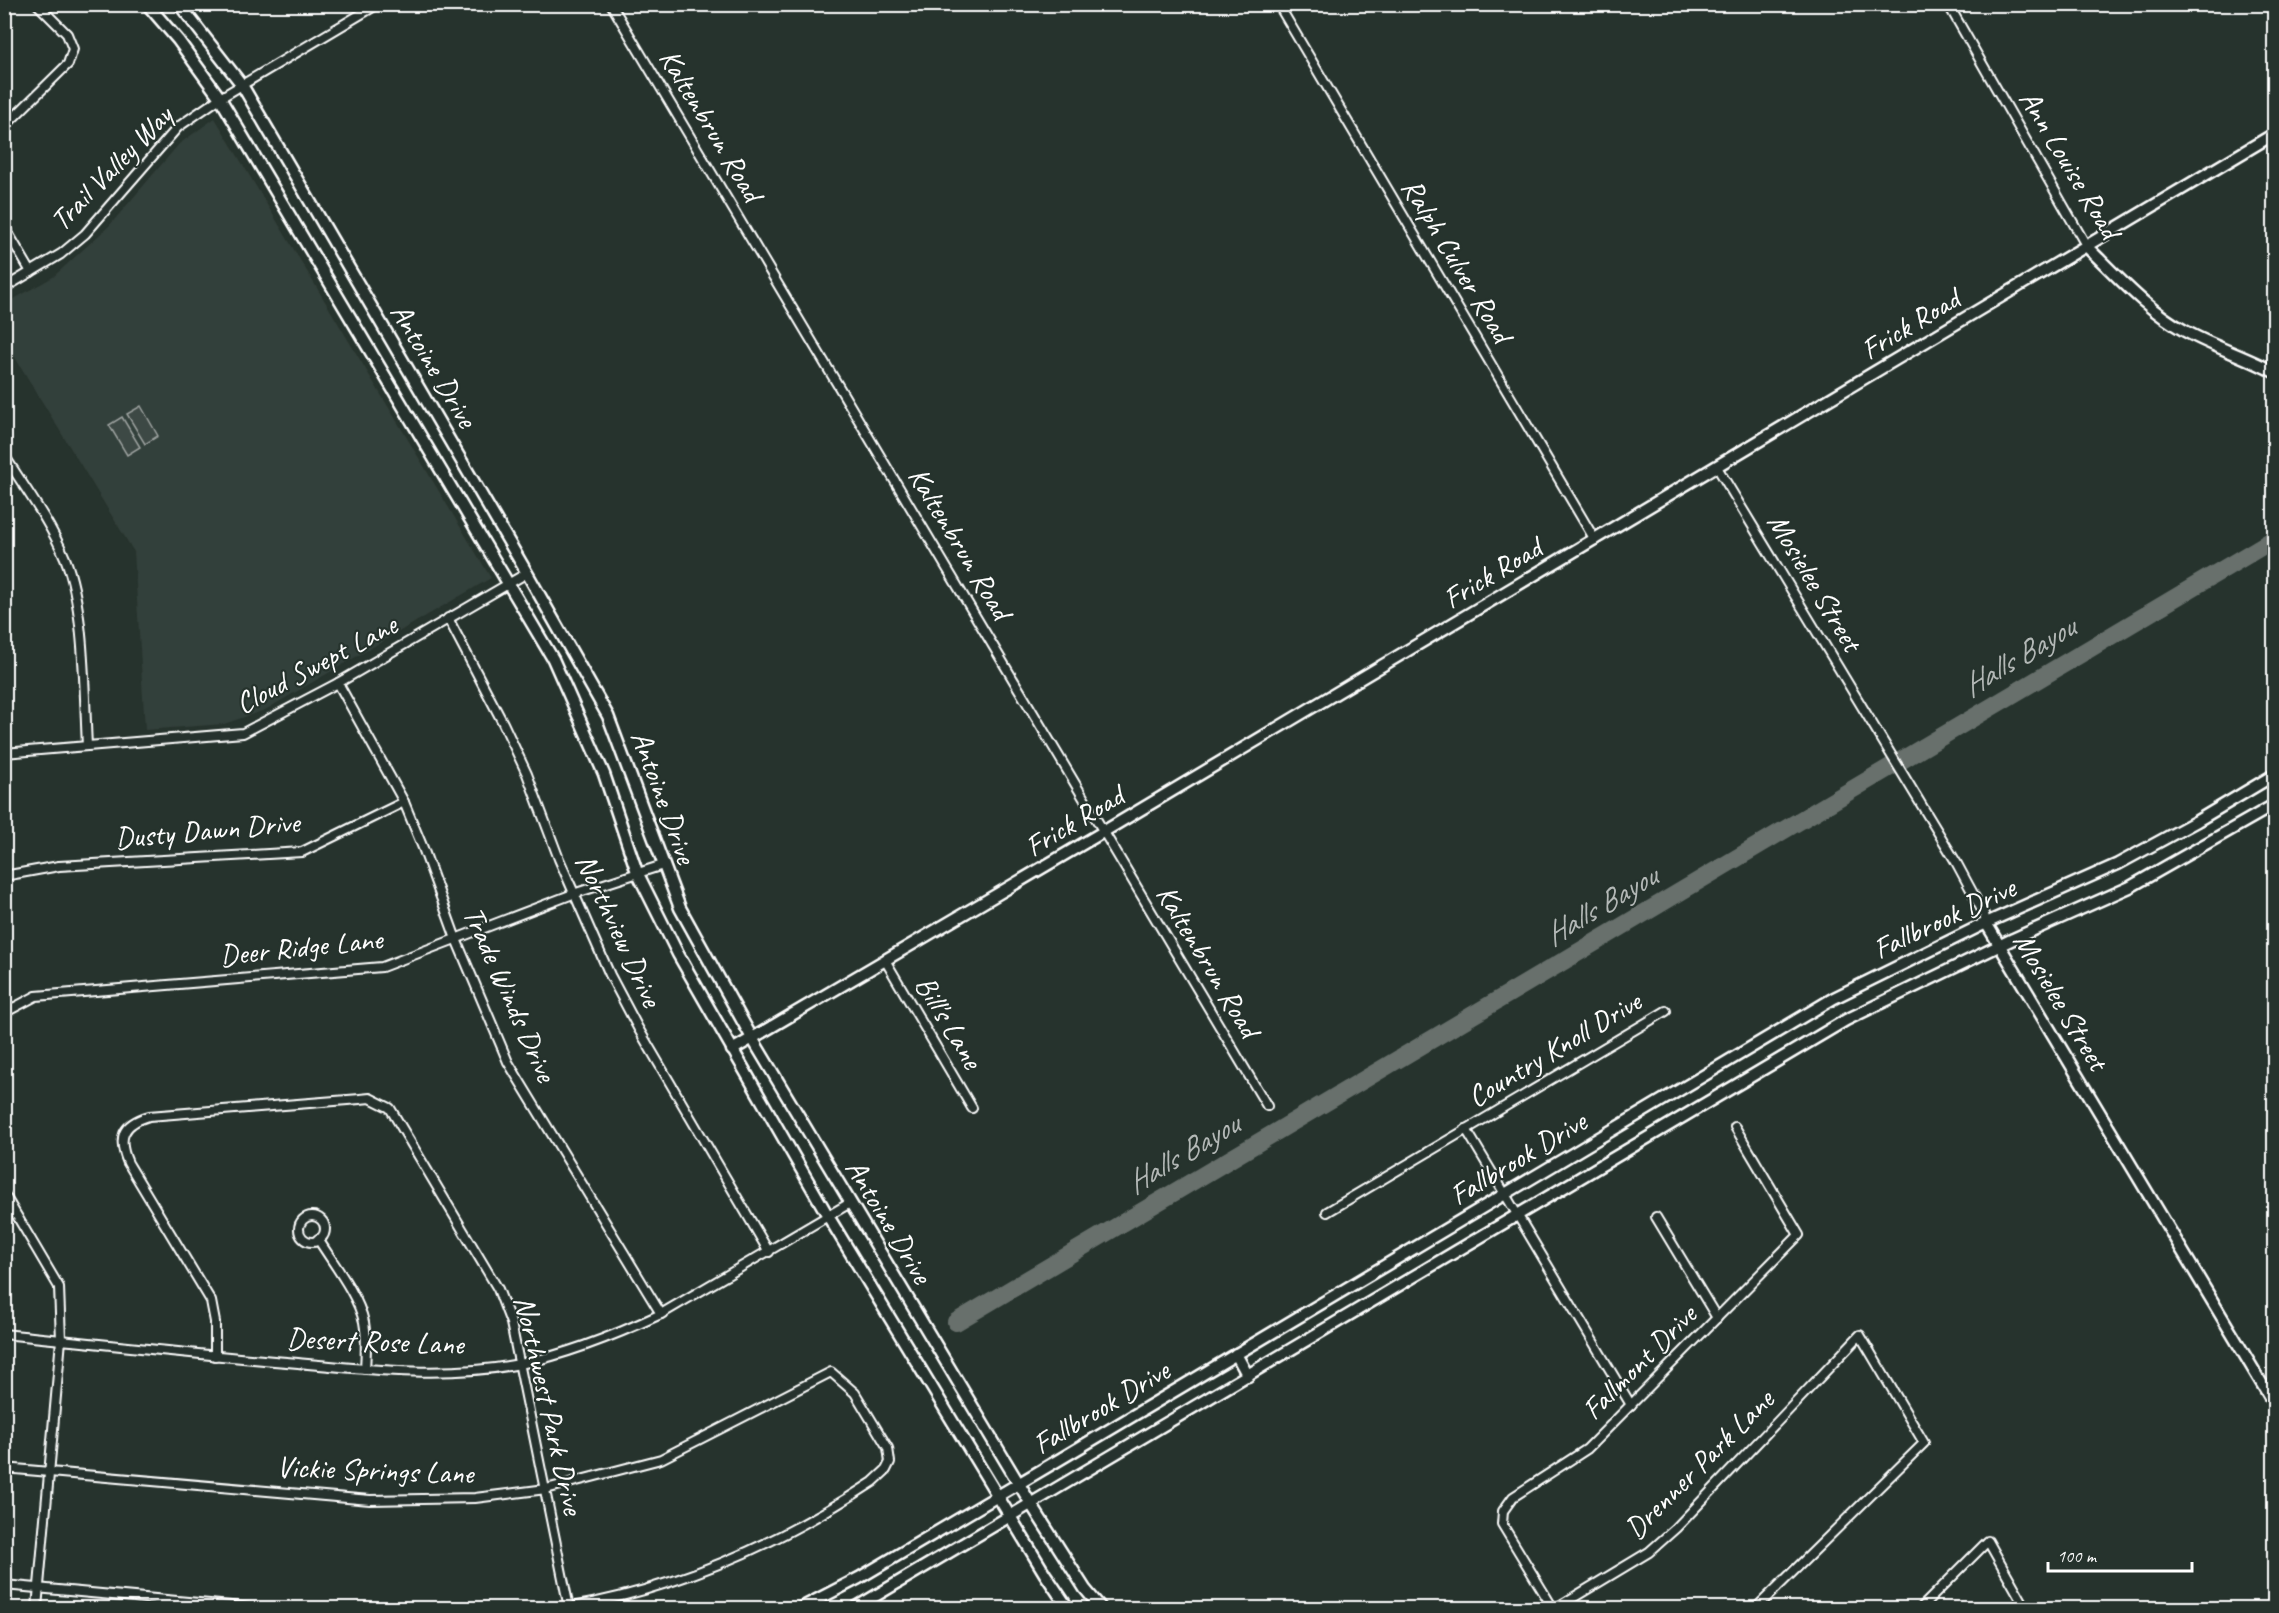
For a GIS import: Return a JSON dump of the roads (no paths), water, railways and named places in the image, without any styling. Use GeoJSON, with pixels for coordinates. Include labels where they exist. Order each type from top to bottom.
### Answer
{"type":"FeatureCollection","features":[{"type":"Feature","properties":{"kind":"main road","name":"Antoine Drive"},"geometry":{"type":"LineString","coordinates":[[147,4],[178,40],[220,98],[553,659],[604,774],[637,872],[678,954],[828,1216],[997,1496],[1068,1608]]}},
{"type":"Feature","properties":{"kind":"main road","name":"Antoine Drive"},"geometry":{"type":"LineString","coordinates":[[179,4],[242,85],[608,716],[680,908],[752,1038],[1031,1504],[1085,1589],[1101,1608]]}},
{"type":"Feature","properties":{"kind":"main road","name":"Frick Road"},"geometry":{"type":"LineString","coordinates":[[732,1050],[1103,832],[2274,135]]}},
{"type":"Feature","properties":{"kind":"main road","name":"Ann Louise Road"},"geometry":{"type":"LineString","coordinates":[[2087,247],[2145,303],[2176,326],[2274,372]]}},
{"type":"Feature","properties":{"kind":"main road"},"geometry":{"type":"LineString","coordinates":[[377,361],[396,350]]}},
{"type":"Feature","properties":{"kind":"main road","name":"Fallbrook Drive"},"geometry":{"type":"LineString","coordinates":[[801,1608],[859,1578],[1020,1483],[1834,998],[1986,923],[2118,864],[2274,775]]}},
{"type":"Feature","properties":{"kind":"main road","name":"Fallbrook Drive"},"geometry":{"type":"LineString","coordinates":[[855,1608],[1846,1020],[2130,887],[2274,805]]}},
{"type":"Feature","properties":{"kind":"main road","name":"Mosielee Street"},"geometry":{"type":"LineString","coordinates":[[1986,923],[2274,1404]]}},
{"type":"Feature","properties":{"kind":"main road"},"geometry":{"type":"LineString","coordinates":[[1236,1354],[1248,1376]]}},
{"type":"Feature","properties":{"kind":"street"},"geometry":{"type":"LineString","coordinates":[[4,127],[68,64],[73,49],[67,34],[37,4]]}},
{"type":"Feature","properties":{"kind":"street","name":"Trail Valley Way"},"geometry":{"type":"LineString","coordinates":[[4,288],[61,254],[85,234],[178,127],[220,98],[378,4]]}},
{"type":"Feature","properties":{"kind":"street","name":"Kaltenbrun Road"},"geometry":{"type":"LineString","coordinates":[[611,4],[1267,1106]]}},
{"type":"Feature","properties":{"kind":"street","name":"Ralph Culver Road"},"geometry":{"type":"LineString","coordinates":[[1278,4],[1594,540]]}},
{"type":"Feature","properties":{"kind":"street","name":"Ann Louise Road"},"geometry":{"type":"LineString","coordinates":[[1948,4],[2087,247]]}},
{"type":"Feature","properties":{"kind":"street"},"geometry":{"type":"LineString","coordinates":[[4,226],[31,272]]}},
{"type":"Feature","properties":{"kind":"street"},"geometry":{"type":"LineString","coordinates":[[4,455],[57,543],[70,572],[82,652],[87,746]]}},
{"type":"Feature","properties":{"kind":"street","name":"Mosielee Street"},"geometry":{"type":"LineString","coordinates":[[1717,467],[1956,862],[1984,914],[1986,923]]}},
{"type":"Feature","properties":{"kind":"street","name":"Cloud Swept Lane"},"geometry":{"type":"LineString","coordinates":[[4,753],[243,733],[338,682],[527,573]]}},
{"type":"Feature","properties":{"kind":"street","name":"Northview Drive"},"geometry":{"type":"LineString","coordinates":[[448,618],[504,723],[527,774],[573,894],[610,975],[638,1028],[769,1252]]}},
{"type":"Feature","properties":{"kind":"street","name":"Trade Winds Drive"},"geometry":{"type":"LineString","coordinates":[[338,682],[404,802],[456,939],[508,1062],[661,1314]]}},
{"type":"Feature","properties":{"kind":"street","name":"Dusty Dawn Drive"},"geometry":{"type":"LineString","coordinates":[[4,876],[59,866],[302,852],[404,802]]}},
{"type":"Feature","properties":{"kind":"street","name":"Deer Ridge Lane"},"geometry":{"type":"LineString","coordinates":[[4,1013],[36,996],[382,967],[573,894],[663,865]]}},
{"type":"Feature","properties":{"kind":"street","name":"Bill's Lane"},"geometry":{"type":"LineString","coordinates":[[885,960],[972,1108]]}},
{"type":"Feature","properties":{"kind":"street","name":"Country Knoll Drive"},"geometry":{"type":"LineString","coordinates":[[1328,1212],[1666,1011]]}},
{"type":"Feature","properties":{"kind":"street","name":"Northwest Park Drive"},"geometry":{"type":"LineString","coordinates":[[215,1356],[215,1322],[211,1301],[128,1163],[123,1143],[126,1127],[136,1119],[149,1116],[370,1098],[390,1108],[498,1288],[512,1323],[568,1608]]}},
{"type":"Feature","properties":{"kind":"street","name":"Fallmont Drive"},"geometry":{"type":"LineString","coordinates":[[1554,1608],[1502,1524],[1503,1511],[1513,1497],[1587,1449],[1799,1236],[1735,1127]]}},
{"type":"Feature","properties":{"kind":"street","name":"Country Knoll Drive"},"geometry":{"type":"LineString","coordinates":[[1466,1129],[1631,1405]]}},
{"type":"Feature","properties":{"kind":"street"},"geometry":{"type":"LineString","coordinates":[[4,1194],[59,1287],[61,1340],[37,1608]]}},
{"type":"Feature","properties":{"kind":"street","name":"Desert Rose Lane"},"geometry":{"type":"LineString","coordinates":[[4,1334],[365,1369],[442,1372],[520,1364],[573,1350],[661,1314],[850,1203]]}},
{"type":"Feature","properties":{"kind":"street"},"geometry":{"type":"LineString","coordinates":[[1656,1217],[1716,1318]]}},
{"type":"Feature","properties":{"kind":"street"},"geometry":{"type":"LineString","coordinates":[[318,1239],[361,1313],[366,1341],[365,1369]]}},
{"type":"Feature","properties":{"kind":"street","name":"Drenner Park Lane"},"geometry":{"type":"LineString","coordinates":[[1554,1608],[1649,1552],[1684,1519],[1860,1335],[1924,1443],[1756,1608]]}},
{"type":"Feature","properties":{"kind":"street","name":"Vickie Springs Lane"},"geometry":{"type":"LineString","coordinates":[[4,1468],[370,1500],[475,1498],[546,1489],[661,1458],[831,1372],[855,1393],[888,1448],[890,1462],[886,1470],[873,1482],[771,1542],[709,1569],[624,1595],[568,1608]]}},
{"type":"Feature","properties":{"kind":"street"},"geometry":{"type":"LineString","coordinates":[[1921,1608],[1988,1541],[2026,1608]]}},
{"type":"Feature","properties":{"kind":"street"},"geometry":{"type":"LineString","coordinates":[[4,1585],[253,1608]]}},
{"type":"Feature","properties":{"kind":"waterway","name":"Halls Bayou"},"geometry":{"type":"LineString","coordinates":[[956,1322],[2274,539]]}}]}
